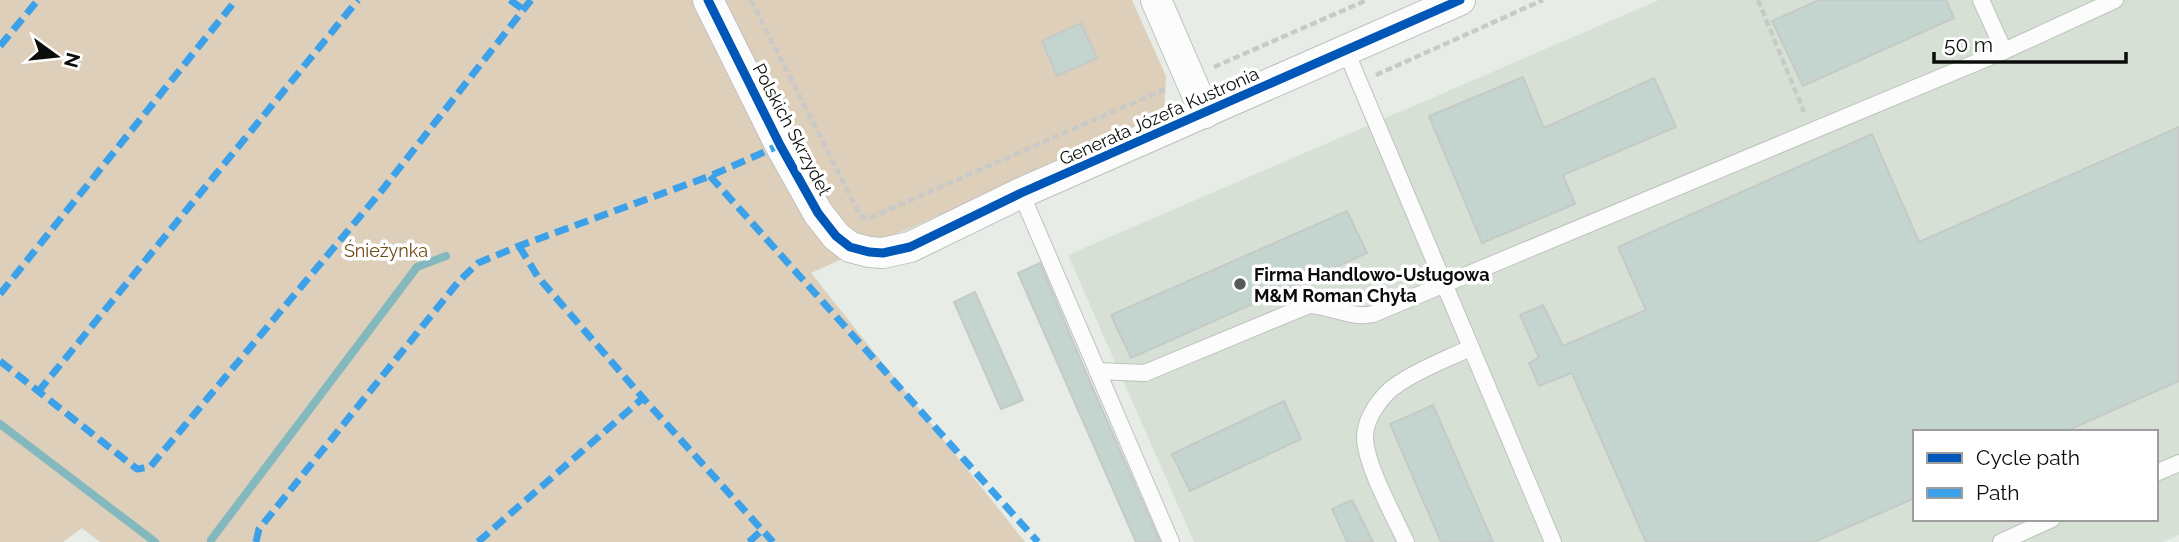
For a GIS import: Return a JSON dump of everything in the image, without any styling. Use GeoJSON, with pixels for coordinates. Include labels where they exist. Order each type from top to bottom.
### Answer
{"type":"FeatureCollection","features":[{"type":"Feature","properties":{"kind":"street","name":"Polskich Skrzydeł"},"geometry":{"type":"LineString","coordinates":[[708,0],[780,145],[818,213],[836,236],[850,247],[869,252]]}},
{"type":"Feature","properties":{"kind":"street"},"geometry":{"type":"LineString","coordinates":[[1156,0],[1205,113]]}},
{"type":"Feature","properties":{"kind":"street","name":"Generała Józefa Kustronia"},"geometry":{"type":"LineString","coordinates":[[869,252],[895,252],[909,247],[1021,193],[1460,0]]}},
{"type":"Feature","properties":{"kind":"lane"},"geometry":{"type":"LineString","coordinates":[[1981,0],[2004,51]]}},
{"type":"Feature","properties":{"kind":"lane"},"geometry":{"type":"LineString","coordinates":[[1097,371],[1145,373],[1309,305],[1323,306],[1360,317],[1373,314],[2004,51],[2115,0]]}},
{"type":"Feature","properties":{"kind":"lane"},"geometry":{"type":"LineString","coordinates":[[1346,51],[1553,542]]}},
{"type":"Feature","properties":{"kind":"lane"},"geometry":{"type":"LineString","coordinates":[[1021,193],[1171,542]]}},
{"type":"Feature","properties":{"kind":"lane"},"geometry":{"type":"LineString","coordinates":[[1406,542],[1367,456],[1365,435],[1370,416],[1380,400],[1397,384],[1470,348]]}},
{"type":"Feature","properties":{"kind":"lane"},"geometry":{"type":"LineString","coordinates":[[2158,472],[2179,463]]}},
{"type":"Feature","properties":{"kind":"lane"},"geometry":{"type":"LineString","coordinates":[[2001,542],[2048,521]]}},
{"type":"Feature","properties":{"kind":"path"},"geometry":{"type":"LineString","coordinates":[[751,0],[860,215],[867,219],[1367,0]]}},
{"type":"Feature","properties":{"kind":"path"},"geometry":{"type":"LineString","coordinates":[[1359,82],[1543,0]]}},
{"type":"Feature","properties":{"kind":"path"},"geometry":{"type":"LineString","coordinates":[[1758,0],[1811,130]]}},
{"type":"Feature","properties":{"kind":"shaded area"},"geometry":{"type":"Polygon","coordinates":[[[1659,0],[2179,0],[2179,535],[2163,542],[1194,542],[1068,255],[1659,0]]]}},
{"type":"Feature","properties":{"kind":"green space","name":"Śnieżynka"},"geometry":{"type":"Polygon","coordinates":[[[0,0],[1132,0],[1166,76],[1164,113],[811,273],[1025,542],[100,542],[82,528],[63,542],[0,542],[0,0]]]}},
{"type":"Feature","properties":{"kind":"building"},"geometry":{"type":"Polygon","coordinates":[[[1819,0],[1946,0],[1954,18],[1803,86],[1772,21],[1819,0]]]}},
{"type":"Feature","properties":{"kind":"building"},"geometry":{"type":"Polygon","coordinates":[[[1081,23],[1097,58],[1057,76],[1042,41],[1081,23]]]}},
{"type":"Feature","properties":{"kind":"building"},"geometry":{"type":"Polygon","coordinates":[[[1523,77],[1544,128],[1654,78],[1676,127],[1563,175],[1575,204],[1482,243],[1429,116],[1523,77]]]}},
{"type":"Feature","properties":{"kind":"building"},"geometry":{"type":"Polygon","coordinates":[[[2179,127],[2179,381],[2069,430],[1913,430],[1913,499],[1814,542],[1646,542],[1572,373],[1539,386],[1529,363],[1539,358],[1520,315],[1543,305],[1563,346],[1646,310],[1618,247],[1872,134],[1919,242],[2179,127]]]}},
{"type":"Feature","properties":{"kind":"building","name":"Firma Handlowo-Usługowa M&M Roman Chyła"},"geometry":{"type":"Polygon","coordinates":[[[1347,211],[1367,253],[1131,358],[1111,315],[1347,211]]]}},
{"type":"Feature","properties":{"kind":"building"},"geometry":{"type":"Polygon","coordinates":[[[1040,263],[1160,542],[1136,542],[1018,273],[1040,263]]]}},
{"type":"Feature","properties":{"kind":"building"},"geometry":{"type":"Polygon","coordinates":[[[975,292],[1023,400],[1001,409],[954,302],[975,292]]]}},
{"type":"Feature","properties":{"kind":"building"},"geometry":{"type":"Polygon","coordinates":[[[1284,401],[1301,439],[1190,491],[1172,454],[1284,401]]]}},
{"type":"Feature","properties":{"kind":"building"},"geometry":{"type":"Polygon","coordinates":[[[1433,405],[1493,542],[1441,542],[1390,424],[1433,405]]]}},
{"type":"Feature","properties":{"kind":"building"},"geometry":{"type":"Polygon","coordinates":[[[1352,500],[1373,542],[1347,542],[1332,509],[1352,500]]]}},
{"type":"Feature","properties":{"kind":"waterway"},"geometry":{"type":"LineString","coordinates":[[211,540],[417,267],[446,256]]}},
{"type":"Feature","properties":{"kind":"waterway"},"geometry":{"type":"LineString","coordinates":[[0,424],[155,542]]}},
{"type":"Feature","properties":{"kind":"marked path"},"geometry":{"type":"LineString","coordinates":[[0,46],[38,0]]}},
{"type":"Feature","properties":{"kind":"marked path"},"geometry":{"type":"LineString","coordinates":[[0,294],[236,0]]}},
{"type":"Feature","properties":{"kind":"marked path"},"geometry":{"type":"LineString","coordinates":[[38,392],[358,0]]}},
{"type":"Feature","properties":{"kind":"marked path"},"geometry":{"type":"LineString","coordinates":[[510,0],[524,10]]}},
{"type":"Feature","properties":{"kind":"marked path"},"geometry":{"type":"LineString","coordinates":[[0,361],[137,469],[150,467],[383,189],[531,0]]}},
{"type":"Feature","properties":{"kind":"marked path"},"geometry":{"type":"LineString","coordinates":[[256,542],[259,529],[459,281],[478,263],[710,176],[780,145]]}},
{"type":"Feature","properties":{"kind":"marked path"},"geometry":{"type":"LineString","coordinates":[[710,176],[1038,542]]}},
{"type":"Feature","properties":{"kind":"marked path"},"geometry":{"type":"LineString","coordinates":[[519,246],[538,277],[773,542]]}},
{"type":"Feature","properties":{"kind":"marked path"},"geometry":{"type":"LineString","coordinates":[[478,542],[643,398]]}},
{"type":"Feature","properties":{"kind":"marked path"},"geometry":{"type":"LineString","coordinates":[[749,542],[762,530]]}},
{"type":"Feature","properties":{"kind":"cycle path"},"geometry":{"type":"LineString","coordinates":[[708,0],[780,145],[818,213],[836,236],[850,247],[883,253],[910,247],[1021,193],[1460,0]]}},
{"type":"Feature","properties":{"kind":"place","name":"Firma Handlowo-Usługowa M&M Roman Chyła"},"geometry":{"type":"Point","coordinates":[1240,284]}}]}
